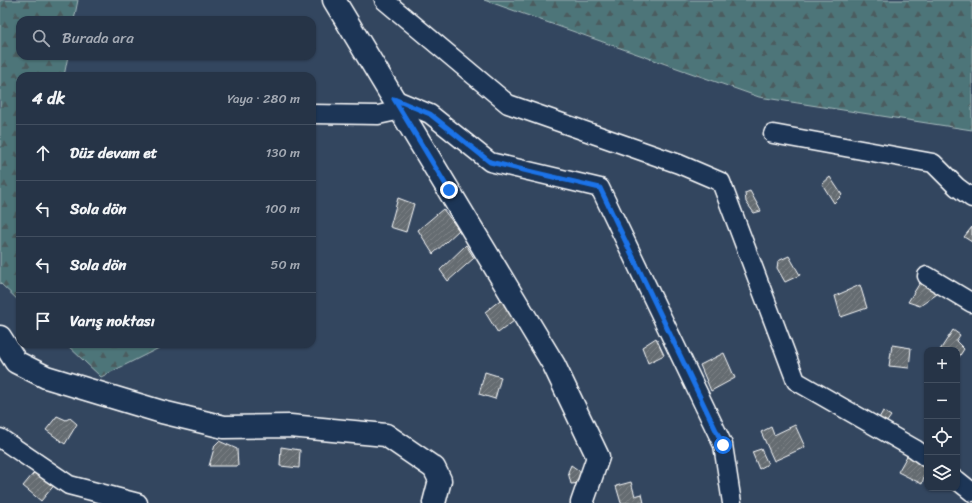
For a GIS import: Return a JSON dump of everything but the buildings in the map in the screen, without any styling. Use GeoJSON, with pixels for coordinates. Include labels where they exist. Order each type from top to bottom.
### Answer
{"type":"FeatureCollection","features":[{"type":"Feature","properties":{"kind":"street"},"geometry":{"type":"LineString","coordinates":[[334,0],[554,364],[598,457],[582,503]]}},
{"type":"Feature","properties":{"kind":"street"},"geometry":{"type":"LineString","coordinates":[[384,0],[508,104],[679,164],[721,182],[796,382],[915,449],[924,456]]}},
{"type":"Feature","properties":{"kind":"street"},"geometry":{"type":"LineString","coordinates":[[316,114],[378,116],[398,104],[430,114],[490,162],[600,188],[723,445],[732,503]]}},
{"type":"Feature","properties":{"kind":"street"},"geometry":{"type":"LineString","coordinates":[[773,134],[933,163],[957,187],[972,198]]}},
{"type":"Feature","properties":{"kind":"street"},"geometry":{"type":"LineString","coordinates":[[928,276],[972,303]]}},
{"type":"Feature","properties":{"kind":"street"},"geometry":{"type":"LineString","coordinates":[[0,338],[16,362],[46,377],[162,412],[224,427],[290,426],[386,436],[434,468],[440,480],[434,503]]}},
{"type":"Feature","properties":{"kind":"street"},"geometry":{"type":"LineString","coordinates":[[0,438],[69,485],[138,503]]}},
{"type":"Feature","properties":{"kind":"street"},"geometry":{"type":"LineString","coordinates":[[960,482],[972,492]]}},
{"type":"Feature","properties":{"kind":"green space"},"geometry":{"type":"Polygon","coordinates":[[[0,0],[78,0],[75,16],[16,16],[16,60],[67,60],[65,72],[16,72],[16,298],[0,283],[0,0]]]}},
{"type":"Feature","properties":{"kind":"green space"},"geometry":{"type":"Polygon","coordinates":[[[484,0],[972,0],[972,130],[759,97],[484,0]]]}},
{"type":"Feature","properties":{"kind":"green space"},"geometry":{"type":"Polygon","coordinates":[[[70,348],[159,348],[101,377],[70,348]]]}},
{"type":"Feature","properties":{"kind":"route"},"geometry":{"type":"LineString","coordinates":[[449,190],[394,99],[430,114],[490,162],[600,188],[723,445]]}}]}
